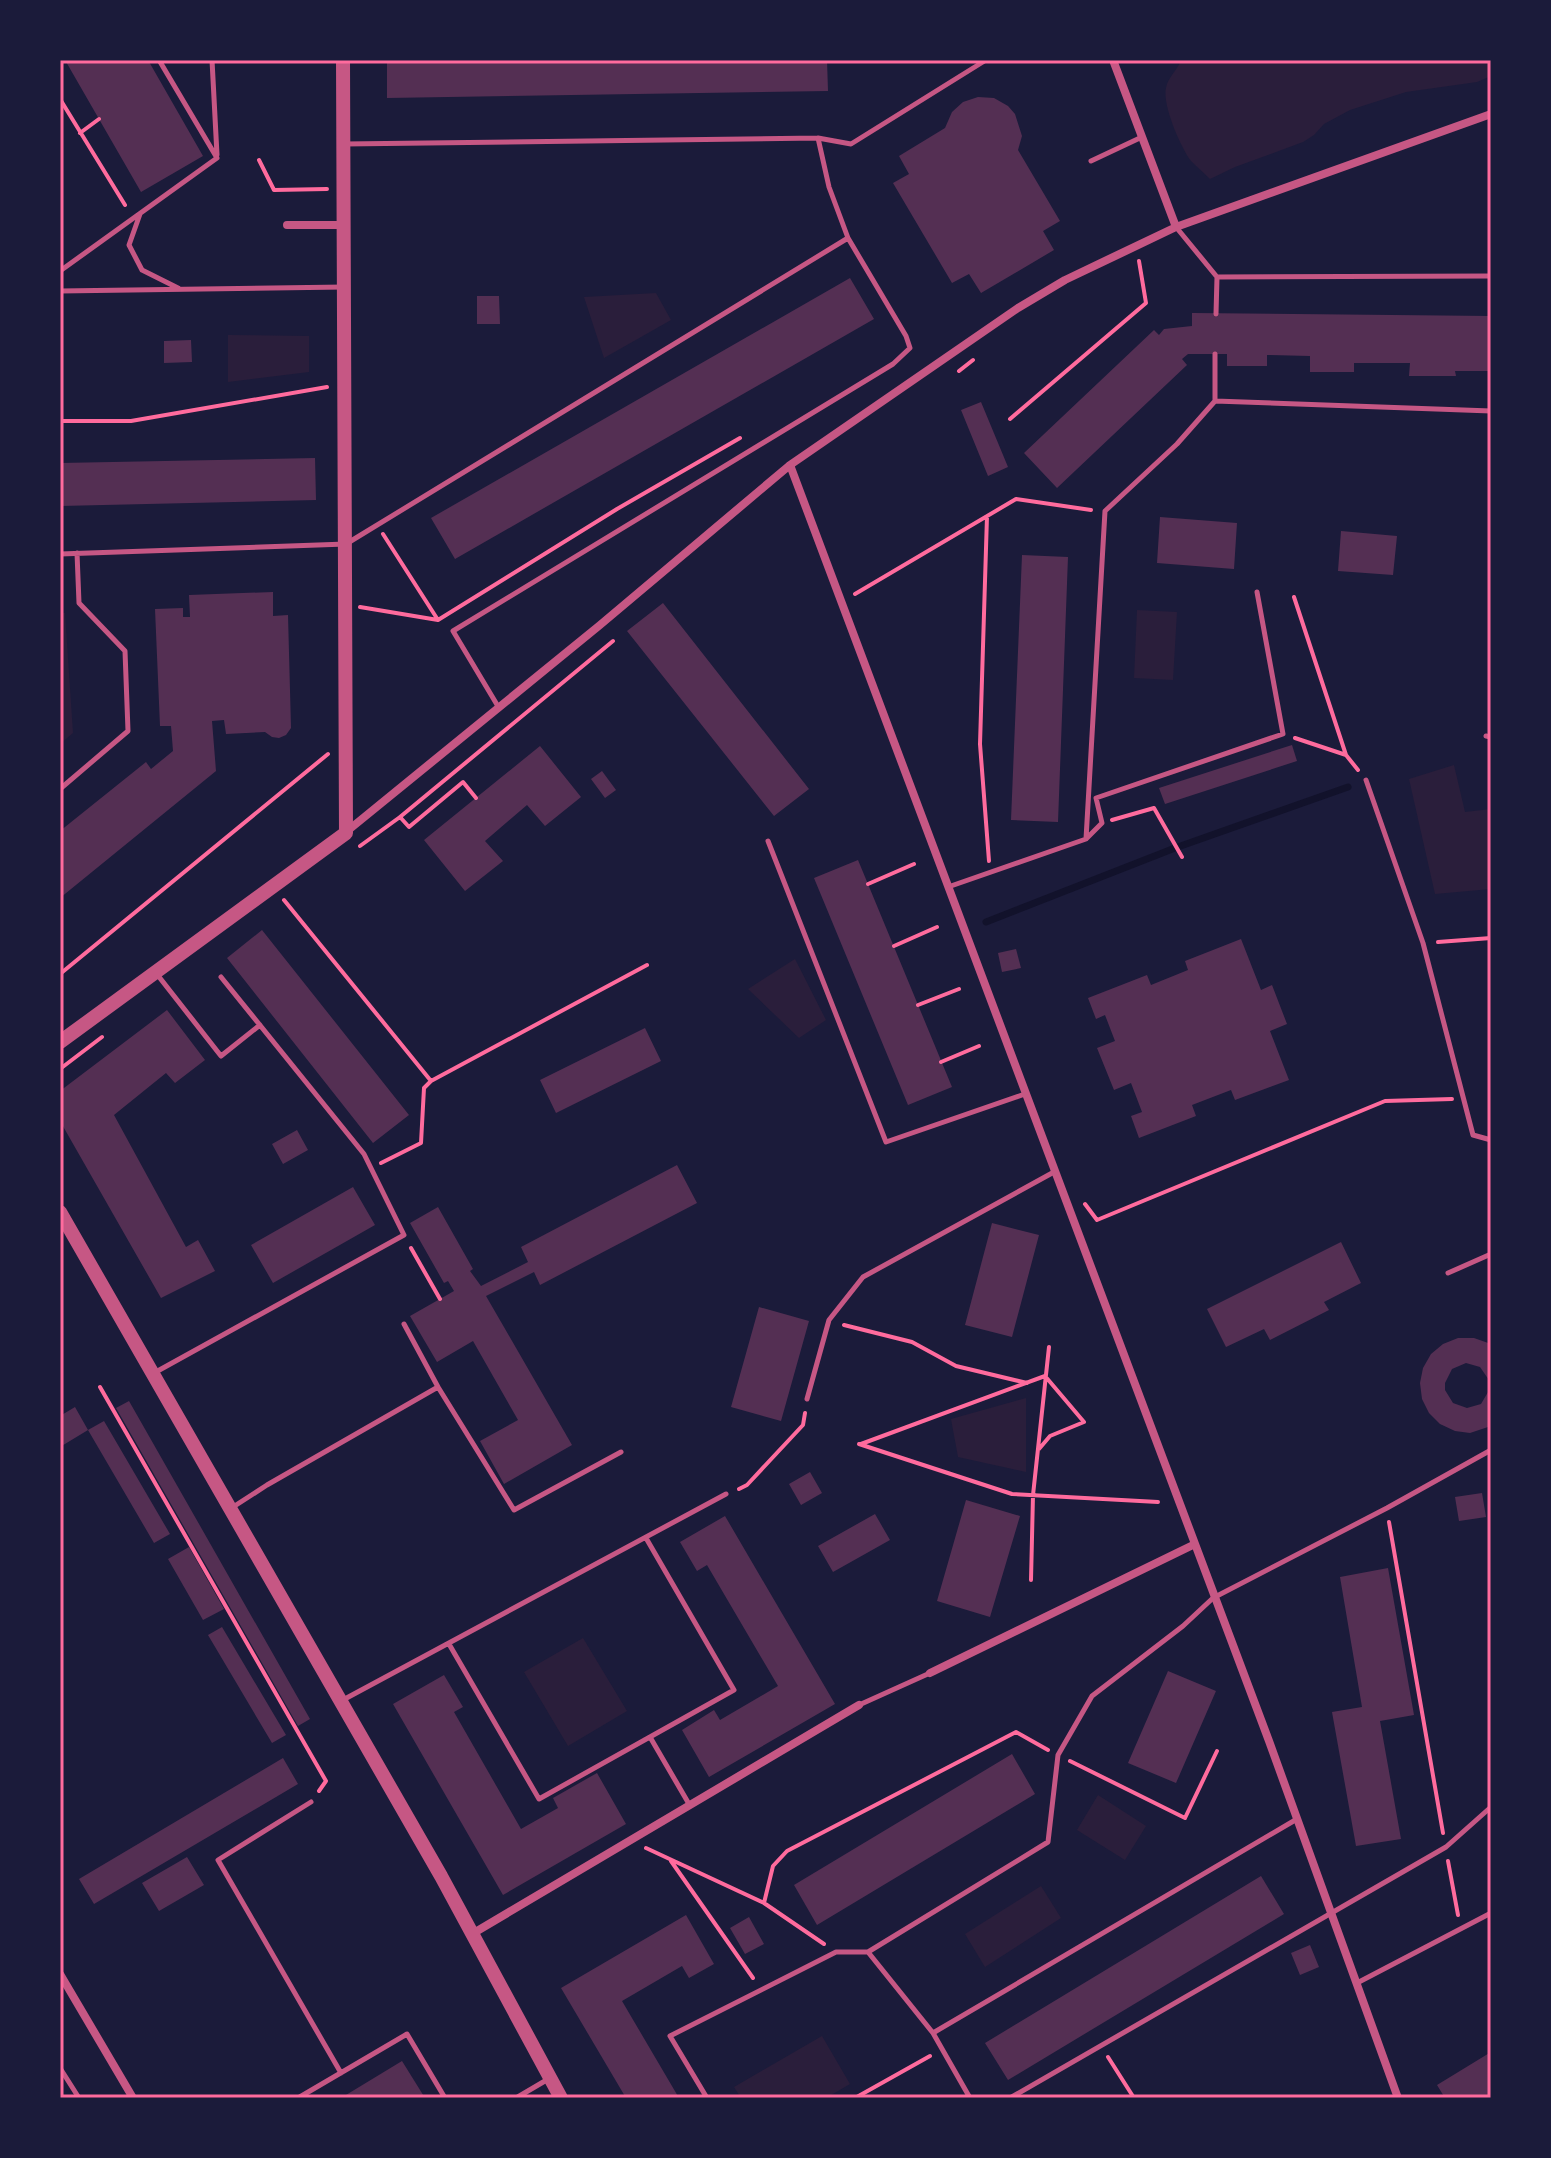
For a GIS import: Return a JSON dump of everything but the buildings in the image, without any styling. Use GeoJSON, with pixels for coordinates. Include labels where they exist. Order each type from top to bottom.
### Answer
{"type":"FeatureCollection","features":[{"type":"Feature","properties":{"kind":"street"},"geometry":{"type":"LineString","coordinates":[[343,60],[346,833]]}},
{"type":"Feature","properties":{"kind":"street"},"geometry":{"type":"LineString","coordinates":[[1113,60],[1176,227]]}},
{"type":"Feature","properties":{"kind":"street"},"geometry":{"type":"LineString","coordinates":[[60,1042],[346,833],[790,465],[1018,308],[1065,280],[1176,227],[1491,114]]}},
{"type":"Feature","properties":{"kind":"street"},"geometry":{"type":"LineString","coordinates":[[287,225],[344,225]]}},
{"type":"Feature","properties":{"kind":"street"},"geometry":{"type":"LineString","coordinates":[[790,465],[1297,1819],[1398,2098]]}},
{"type":"Feature","properties":{"kind":"street"},"geometry":{"type":"LineString","coordinates":[[60,1212],[472,1934],[561,2098]]}},
{"type":"Feature","properties":{"kind":"street"},"geometry":{"type":"LineString","coordinates":[[930,1673],[1193,1545]]}},
{"type":"Feature","properties":{"kind":"street"},"geometry":{"type":"LineString","coordinates":[[472,1934],[859,1705]]}},
{"type":"Feature","properties":{"kind":"street"},"geometry":{"type":"LineString","coordinates":[[60,1974],[133,2098]]}},
{"type":"Feature","properties":{"kind":"lane"},"geometry":{"type":"LineString","coordinates":[[159,60],[217,158]]}},
{"type":"Feature","properties":{"kind":"lane"},"geometry":{"type":"LineString","coordinates":[[212,60],[217,158]]}},
{"type":"Feature","properties":{"kind":"lane"},"geometry":{"type":"LineString","coordinates":[[344,144],[818,138],[851,144],[986,60]]}},
{"type":"Feature","properties":{"kind":"lane"},"geometry":{"type":"LineString","coordinates":[[1091,161],[1142,137]]}},
{"type":"Feature","properties":{"kind":"lane"},"geometry":{"type":"LineString","coordinates":[[499,708],[453,631],[893,364],[910,348],[906,336],[848,238],[829,187],[818,138]]}},
{"type":"Feature","properties":{"kind":"lane"},"geometry":{"type":"LineString","coordinates":[[60,271],[217,158]]}},
{"type":"Feature","properties":{"kind":"lane"},"geometry":{"type":"LineString","coordinates":[[140,213],[129,245],[142,270],[181,290]]}},
{"type":"Feature","properties":{"kind":"lane"},"geometry":{"type":"LineString","coordinates":[[1176,227],[1217,277],[1216,314]]}},
{"type":"Feature","properties":{"kind":"lane"},"geometry":{"type":"LineString","coordinates":[[60,554],[346,544],[848,238]]}},
{"type":"Feature","properties":{"kind":"lane"},"geometry":{"type":"LineString","coordinates":[[1217,277],[1491,276]]}},
{"type":"Feature","properties":{"kind":"lane"},"geometry":{"type":"LineString","coordinates":[[60,291],[345,287]]}},
{"type":"Feature","properties":{"kind":"lane"},"geometry":{"type":"LineString","coordinates":[[1086,839],[1105,511],[1177,444],[1215,401],[1215,354]]}},
{"type":"Feature","properties":{"kind":"lane"},"geometry":{"type":"LineString","coordinates":[[1215,401],[1491,411]]}},
{"type":"Feature","properties":{"kind":"lane"},"geometry":{"type":"LineString","coordinates":[[60,789],[128,731],[125,651],[79,603],[77,553]]}},
{"type":"Feature","properties":{"kind":"lane"},"geometry":{"type":"LineString","coordinates":[[948,887],[1086,839],[1102,823],[1096,798],[1283,734],[1257,592]]}},
{"type":"Feature","properties":{"kind":"lane"},"geometry":{"type":"LineString","coordinates":[[1366,780],[1423,943],[1473,1135],[1491,1140]]}},
{"type":"Feature","properties":{"kind":"lane"},"geometry":{"type":"LineString","coordinates":[[768,841],[886,1142],[1025,1094]]}},
{"type":"Feature","properties":{"kind":"lane"},"geometry":{"type":"LineString","coordinates":[[156,972],[221,1056],[260,1025]]}},
{"type":"Feature","properties":{"kind":"lane"},"geometry":{"type":"LineString","coordinates":[[153,1374],[404,1235],[364,1154],[221,977]]}},
{"type":"Feature","properties":{"kind":"lane"},"geometry":{"type":"LineString","coordinates":[[807,1399],[829,1320],[863,1277],[1054,1172]]}},
{"type":"Feature","properties":{"kind":"lane"},"geometry":{"type":"LineString","coordinates":[[1448,1273],[1491,1254]]}},
{"type":"Feature","properties":{"kind":"lane"},"geometry":{"type":"LineString","coordinates":[[404,1324],[438,1387],[514,1510],[621,1452]]}},
{"type":"Feature","properties":{"kind":"lane"},"geometry":{"type":"LineString","coordinates":[[229,1510],[438,1387]]}},
{"type":"Feature","properties":{"kind":"lane"},"geometry":{"type":"LineString","coordinates":[[707,2098],[670,2036],[836,1952],[868,1952],[1048,1842],[1058,1755],[1092,1696],[1183,1626],[1213,1598],[1491,1450]]}},
{"type":"Feature","properties":{"kind":"lane"},"geometry":{"type":"LineString","coordinates":[[340,1702],[726,1494]]}},
{"type":"Feature","properties":{"kind":"lane"},"geometry":{"type":"LineString","coordinates":[[449,1644],[539,1799],[734,1690],[646,1538]]}},
{"type":"Feature","properties":{"kind":"lane"},"geometry":{"type":"LineString","coordinates":[[859,1705],[930,1673]]}},
{"type":"Feature","properties":{"kind":"lane"},"geometry":{"type":"LineString","coordinates":[[650,1737],[689,1804]]}},
{"type":"Feature","properties":{"kind":"lane"},"geometry":{"type":"LineString","coordinates":[[311,1802],[218,1860],[341,2073]]}},
{"type":"Feature","properties":{"kind":"lane"},"geometry":{"type":"LineString","coordinates":[[1010,2098],[1446,1847],[1491,1807]]}},
{"type":"Feature","properties":{"kind":"lane"},"geometry":{"type":"LineString","coordinates":[[933,2033],[1297,1819]]}},
{"type":"Feature","properties":{"kind":"lane"},"geometry":{"type":"LineString","coordinates":[[1357,1984],[1491,1913]]}},
{"type":"Feature","properties":{"kind":"lane"},"geometry":{"type":"LineString","coordinates":[[868,1952],[933,2033],[970,2098]]}},
{"type":"Feature","properties":{"kind":"lane"},"geometry":{"type":"LineString","coordinates":[[298,2098],[407,2034],[445,2098]]}},
{"type":"Feature","properties":{"kind":"lane"},"geometry":{"type":"LineString","coordinates":[[60,2068],[79,2098]]}},
{"type":"Feature","properties":{"kind":"lane"},"geometry":{"type":"LineString","coordinates":[[516,2098],[550,2078]]}},
{"type":"Feature","properties":{"kind":"path"},"geometry":{"type":"LineString","coordinates":[[60,99],[125,205]]}},
{"type":"Feature","properties":{"kind":"path"},"geometry":{"type":"LineString","coordinates":[[80,133],[99,119]]}},
{"type":"Feature","properties":{"kind":"path"},"geometry":{"type":"LineString","coordinates":[[259,160],[274,190],[327,189]]}},
{"type":"Feature","properties":{"kind":"path"},"geometry":{"type":"LineString","coordinates":[[1126,265],[1150,254]]}},
{"type":"Feature","properties":{"kind":"path"},"geometry":{"type":"LineString","coordinates":[[1010,419],[1146,303],[1139,260]]}},
{"type":"Feature","properties":{"kind":"path"},"geometry":{"type":"LineString","coordinates":[[959,371],[982,353]]}},
{"type":"Feature","properties":{"kind":"path"},"geometry":{"type":"LineString","coordinates":[[60,421],[131,421],[329,387],[345,389]]}},
{"type":"Feature","properties":{"kind":"path"},"geometry":{"type":"LineString","coordinates":[[346,605],[438,620],[617,509],[748,433]]}},
{"type":"Feature","properties":{"kind":"path"},"geometry":{"type":"LineString","coordinates":[[841,602],[1016,499],[1105,511]]}},
{"type":"Feature","properties":{"kind":"path"},"geometry":{"type":"LineString","coordinates":[[987,516],[980,744],[990,873]]}},
{"type":"Feature","properties":{"kind":"path"},"geometry":{"type":"LineString","coordinates":[[377,525],[438,620]]}},
{"type":"Feature","properties":{"kind":"path"},"geometry":{"type":"LineString","coordinates":[[1294,597],[1346,755],[1366,780]]}},
{"type":"Feature","properties":{"kind":"path"},"geometry":{"type":"LineString","coordinates":[[349,854],[400,817],[613,641]]}},
{"type":"Feature","properties":{"kind":"path"},"geometry":{"type":"LineString","coordinates":[[1283,734],[1346,755]]}},
{"type":"Feature","properties":{"kind":"path"},"geometry":{"type":"LineString","coordinates":[[60,974],[329,753]]}},
{"type":"Feature","properties":{"kind":"path"},"geometry":{"type":"LineString","coordinates":[[400,817],[409,827],[463,782],[476,798]]}},
{"type":"Feature","properties":{"kind":"path"},"geometry":{"type":"LineString","coordinates":[[1102,823],[1154,808],[1182,857]]}},
{"type":"Feature","properties":{"kind":"path"},"geometry":{"type":"LineString","coordinates":[[868,884],[914,864]]}},
{"type":"Feature","properties":{"kind":"path"},"geometry":{"type":"LineString","coordinates":[[284,900],[431,1081]]}},
{"type":"Feature","properties":{"kind":"path"},"geometry":{"type":"LineString","coordinates":[[894,946],[937,927]]}},
{"type":"Feature","properties":{"kind":"path"},"geometry":{"type":"LineString","coordinates":[[1423,943],[1491,938]]}},
{"type":"Feature","properties":{"kind":"path"},"geometry":{"type":"LineString","coordinates":[[372,1168],[421,1143],[424,1088],[431,1081],[647,965]]}},
{"type":"Feature","properties":{"kind":"path"},"geometry":{"type":"LineString","coordinates":[[918,1005],[959,989]]}},
{"type":"Feature","properties":{"kind":"path"},"geometry":{"type":"LineString","coordinates":[[941,1062],[979,1046]]}},
{"type":"Feature","properties":{"kind":"path"},"geometry":{"type":"LineString","coordinates":[[1083,1202],[1097,1220],[1385,1101],[1463,1098]]}},
{"type":"Feature","properties":{"kind":"path"},"geometry":{"type":"LineString","coordinates":[[404,1235],[440,1299]]}},
{"type":"Feature","properties":{"kind":"path"},"geometry":{"type":"LineString","coordinates":[[829,1320],[912,1342],[956,1366],[1027,1383]]}},
{"type":"Feature","properties":{"kind":"path"},"geometry":{"type":"LineString","coordinates":[[1031,1580],[1033,1495],[1049,1347]]}},
{"type":"Feature","properties":{"kind":"path"},"geometry":{"type":"LineString","coordinates":[[1045,1376],[859,1444],[1012,1494],[1158,1502]]}},
{"type":"Feature","properties":{"kind":"path"},"geometry":{"type":"LineString","coordinates":[[1037,1450],[1050,1436],[1084,1422],[1045,1376]]}},
{"type":"Feature","properties":{"kind":"path"},"geometry":{"type":"LineString","coordinates":[[100,1387],[326,1781],[311,1802]]}},
{"type":"Feature","properties":{"kind":"path"},"geometry":{"type":"LineString","coordinates":[[747,1485],[803,1425],[807,1399]]}},
{"type":"Feature","properties":{"kind":"path"},"geometry":{"type":"LineString","coordinates":[[1387,1508],[1460,1929]]}},
{"type":"Feature","properties":{"kind":"path"},"geometry":{"type":"LineString","coordinates":[[764,1903],[773,1866],[787,1851],[1016,1732],[1185,1818],[1217,1751]]}},
{"type":"Feature","properties":{"kind":"path"},"geometry":{"type":"LineString","coordinates":[[628,1840],[764,1903],[836,1952]]}},
{"type":"Feature","properties":{"kind":"path"},"geometry":{"type":"LineString","coordinates":[[670,1860],[761,1990]]}},
{"type":"Feature","properties":{"kind":"path"},"geometry":{"type":"LineString","coordinates":[[1101,2046],[1134,2098]]}},
{"type":"Feature","properties":{"kind":"path"},"geometry":{"type":"LineString","coordinates":[[855,2098],[942,2049]]}},
{"type":"Feature","properties":{"kind":"shaded area"},"geometry":{"type":"Polygon","coordinates":[[[1181,60],[1491,60],[1491,76],[1477,82],[1406,92],[1350,110],[1324,124],[1303,142],[1210,179],[1187,155],[1167,105],[1167,84],[1181,60]]]}},
{"type":"Feature","properties":{"kind":"shaded area"},"geometry":{"type":"Polygon","coordinates":[[[656,293],[671,320],[604,358],[584,297],[656,293]]]}},
{"type":"Feature","properties":{"kind":"shaded area"},"geometry":{"type":"Polygon","coordinates":[[[228,335],[309,336],[309,372],[228,382],[228,335]]]}},
{"type":"Feature","properties":{"kind":"shaded area"},"geometry":{"type":"Polygon","coordinates":[[[1137,610],[1177,612],[1173,680],[1134,678],[1137,610]]]}},
{"type":"Feature","properties":{"kind":"shaded area"},"geometry":{"type":"Polygon","coordinates":[[[60,613],[65,613],[73,733],[60,744],[60,613]]]}},
{"type":"Feature","properties":{"kind":"shaded area"},"geometry":{"type":"Polygon","coordinates":[[[1454,765],[1465,812],[1491,809],[1491,889],[1435,894],[1409,779],[1454,765]]]}},
{"type":"Feature","properties":{"kind":"shaded area"},"geometry":{"type":"Polygon","coordinates":[[[795,959],[826,1020],[799,1038],[748,989],[795,959]]]}},
{"type":"Feature","properties":{"kind":"shaded area"},"geometry":{"type":"Polygon","coordinates":[[[1026,1398],[1026,1472],[958,1457],[951,1419],[1026,1398]]]}},
{"type":"Feature","properties":{"kind":"shaded area"},"geometry":{"type":"Polygon","coordinates":[[[583,1638],[627,1711],[568,1746],[524,1672],[583,1638]]]}},
{"type":"Feature","properties":{"kind":"shaded area"},"geometry":{"type":"Polygon","coordinates":[[[1098,1795],[1146,1826],[1125,1860],[1077,1830],[1098,1795]]]}},
{"type":"Feature","properties":{"kind":"shaded area"},"geometry":{"type":"Polygon","coordinates":[[[1041,1886],[1061,1918],[985,1967],[965,1934],[1041,1886]]]}},
{"type":"Feature","properties":{"kind":"shaded area"},"geometry":{"type":"Polygon","coordinates":[[[822,2036],[850,2084],[826,2098],[741,2098],[734,2087],[822,2036]]]}},
{"type":"Feature","properties":{"kind":"waterway"},"geometry":{"type":"LineString","coordinates":[[986,922],[1175,848],[1348,787]]}}]}
